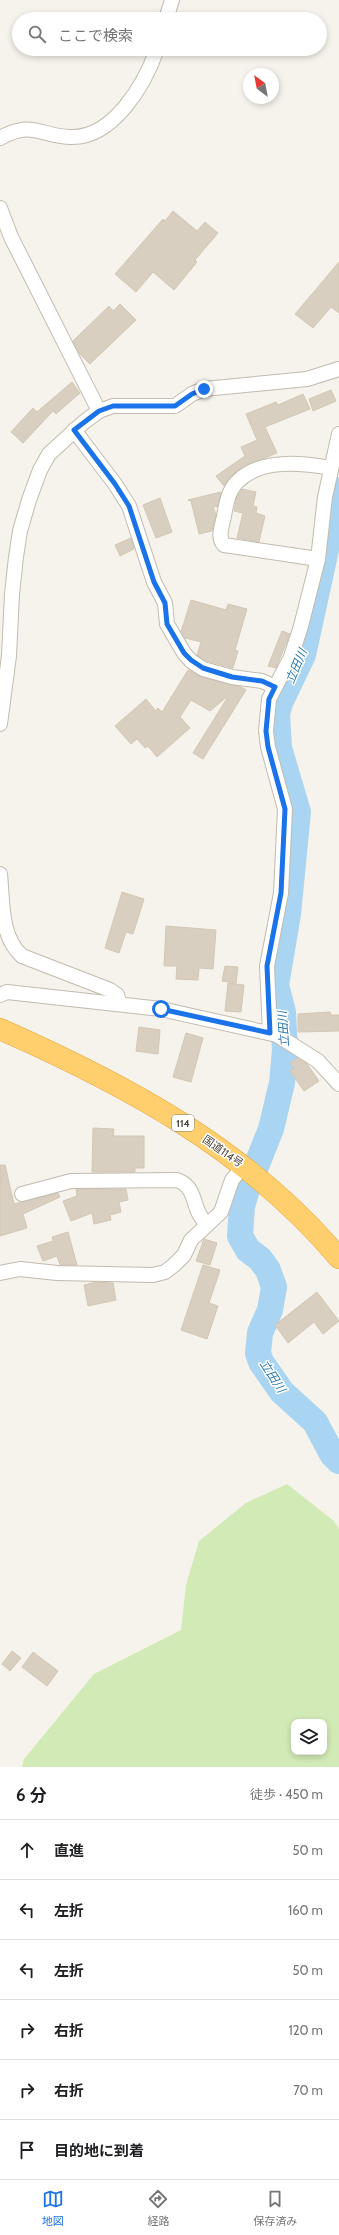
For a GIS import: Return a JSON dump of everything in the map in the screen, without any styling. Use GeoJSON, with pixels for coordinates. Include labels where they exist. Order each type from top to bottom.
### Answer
{"type":"FeatureCollection","features":[{"type":"Feature","properties":{"kind":"highway","name":"国道114号"},"geometry":{"type":"LineString","coordinates":[[0,1029],[81,1066],[172,1115],[244,1165],[274,1191],[339,1258]]}},
{"type":"Feature","properties":{"kind":"street"},"geometry":{"type":"LineString","coordinates":[[168,12],[172,0]]}},
{"type":"Feature","properties":{"kind":"street"},"geometry":{"type":"LineString","coordinates":[[0,138],[20,128],[70,137],[92,134],[108,124],[125,106],[148,72],[154,56]]}},
{"type":"Feature","properties":{"kind":"street"},"geometry":{"type":"LineString","coordinates":[[0,208],[11,237],[99,411]]}},
{"type":"Feature","properties":{"kind":"street"},"geometry":{"type":"LineString","coordinates":[[0,724],[9,656],[12,594],[20,532],[40,470],[49,454],[74,430],[99,411],[113,406],[175,406],[192,394],[204,389],[307,379],[339,369]]}},
{"type":"Feature","properties":{"kind":"street"},"geometry":{"type":"LineString","coordinates":[[74,430],[115,484],[129,506],[154,582],[165,603],[167,624],[184,653],[203,668],[232,677],[262,681],[275,687]]}},
{"type":"Feature","properties":{"kind":"street"},"geometry":{"type":"LineString","coordinates":[[270,1033],[267,966],[281,893],[285,809],[268,747],[266,731],[269,699],[291,657],[318,559],[325,497],[339,434]]}},
{"type":"Feature","properties":{"kind":"street"},"geometry":{"type":"LineString","coordinates":[[318,559],[224,545],[220,537],[227,500],[233,487],[250,473],[277,465],[297,463],[331,468]]}},
{"type":"Feature","properties":{"kind":"street"},"geometry":{"type":"LineString","coordinates":[[0,874],[3,925],[11,946],[22,956],[110,990],[117,995],[120,1004]]}},
{"type":"Feature","properties":{"kind":"street"},"geometry":{"type":"LineString","coordinates":[[0,995],[7,992],[161,1009],[270,1033],[298,1047],[318,1061],[339,1084]]}},
{"type":"Feature","properties":{"kind":"street"},"geometry":{"type":"LineString","coordinates":[[0,1273],[20,1269],[68,1274],[165,1272],[179,1260],[187,1250],[191,1240],[221,1212],[232,1180],[244,1165]]}},
{"type":"Feature","properties":{"kind":"street"},"geometry":{"type":"LineString","coordinates":[[22,1194],[71,1181],[177,1180],[185,1183],[190,1188],[198,1214],[207,1224]]}},
{"type":"Feature","properties":{"kind":"green space"},"geometry":{"type":"Polygon","coordinates":[[[287,1484],[334,1521],[339,1529],[339,1767],[22,1767],[24,1759],[94,1674],[181,1630],[186,1585],[199,1541],[246,1503],[287,1484]]]}},
{"type":"Feature","properties":{"kind":"building"},"geometry":{"type":"Polygon","coordinates":[[[173,211],[197,231],[205,222],[218,233],[195,260],[197,262],[174,290],[153,272],[136,292],[115,274],[163,219],[165,221],[173,211]]]}},
{"type":"Feature","properties":{"kind":"building"},"geometry":{"type":"Polygon","coordinates":[[[339,262],[339,313],[331,307],[313,328],[295,314],[339,262]]]}},
{"type":"Feature","properties":{"kind":"building"},"geometry":{"type":"Polygon","coordinates":[[[120,304],[136,320],[90,364],[79,353],[73,341],[109,306],[113,311],[120,304]]]}},
{"type":"Feature","properties":{"kind":"building"},"geometry":{"type":"Polygon","coordinates":[[[72,382],[80,393],[56,414],[53,411],[23,443],[11,432],[33,408],[37,412],[72,382]]]}},
{"type":"Feature","properties":{"kind":"building"},"geometry":{"type":"Polygon","coordinates":[[[331,390],[336,401],[313,411],[309,399],[331,390]]]}},
{"type":"Feature","properties":{"kind":"building"},"geometry":{"type":"Polygon","coordinates":[[[303,394],[310,409],[265,427],[277,453],[243,467],[231,476],[224,486],[216,476],[245,456],[241,447],[257,440],[246,414],[276,402],[278,405],[303,394]]]}},
{"type":"Feature","properties":{"kind":"building"},"geometry":{"type":"Polygon","coordinates":[[[242,489],[256,492],[253,506],[257,507],[256,513],[265,516],[259,542],[237,538],[243,513],[234,511],[237,497],[242,489]]]}},
{"type":"Feature","properties":{"kind":"building"},"geometry":{"type":"Polygon","coordinates":[[[221,492],[217,507],[213,506],[216,515],[212,531],[199,534],[191,501],[188,500],[221,492]]]}},
{"type":"Feature","properties":{"kind":"building"},"geometry":{"type":"Polygon","coordinates":[[[160,498],[172,532],[156,538],[143,505],[160,498]]]}},
{"type":"Feature","properties":{"kind":"building"},"geometry":{"type":"Polygon","coordinates":[[[131,538],[134,549],[120,556],[115,545],[131,538]]]}},
{"type":"Feature","properties":{"kind":"building"},"geometry":{"type":"Polygon","coordinates":[[[191,600],[226,610],[228,604],[247,609],[235,650],[238,651],[233,668],[207,661],[197,655],[201,642],[185,638],[181,632],[191,600]]]}},
{"type":"Feature","properties":{"kind":"building"},"geometry":{"type":"Polygon","coordinates":[[[282,631],[290,634],[276,668],[268,666],[282,631]]]}},
{"type":"Feature","properties":{"kind":"building"},"geometry":{"type":"Polygon","coordinates":[[[188,670],[201,677],[241,687],[246,690],[203,759],[193,753],[229,695],[210,711],[191,700],[180,717],[190,728],[157,757],[148,746],[145,748],[137,739],[131,744],[115,726],[146,699],[156,711],[158,708],[162,712],[188,670]]]}},
{"type":"Feature","properties":{"kind":"building"},"geometry":{"type":"Polygon","coordinates":[[[122,892],[144,899],[133,934],[126,932],[119,953],[105,948],[122,892]]]}},
{"type":"Feature","properties":{"kind":"building"},"geometry":{"type":"Polygon","coordinates":[[[166,926],[216,930],[213,969],[199,968],[198,980],[176,979],[177,966],[164,966],[166,926]]]}},
{"type":"Feature","properties":{"kind":"building"},"geometry":{"type":"Polygon","coordinates":[[[225,966],[238,967],[236,983],[222,981],[225,966]]]}},
{"type":"Feature","properties":{"kind":"building"},"geometry":{"type":"Polygon","coordinates":[[[228,983],[244,985],[241,1012],[225,1011],[228,983]]]}},
{"type":"Feature","properties":{"kind":"building"},"geometry":{"type":"Polygon","coordinates":[[[330,1012],[331,1015],[339,1015],[339,1031],[298,1032],[298,1014],[330,1012]]]}},
{"type":"Feature","properties":{"kind":"building"},"geometry":{"type":"Polygon","coordinates":[[[139,1027],[160,1030],[158,1054],[136,1051],[139,1027]]]}},
{"type":"Feature","properties":{"kind":"building"},"geometry":{"type":"Polygon","coordinates":[[[186,1033],[203,1038],[191,1082],[173,1077],[186,1033]]]}},
{"type":"Feature","properties":{"kind":"building"},"geometry":{"type":"Polygon","coordinates":[[[297,1058],[307,1064],[319,1081],[304,1091],[290,1071],[294,1068],[290,1063],[297,1058]]]}},
{"type":"Feature","properties":{"kind":"building"},"geometry":{"type":"Polygon","coordinates":[[[93,1128],[114,1129],[113,1136],[144,1136],[144,1168],[135,1168],[135,1172],[92,1172],[93,1128]]]}},
{"type":"Feature","properties":{"kind":"building"},"geometry":{"type":"Polygon","coordinates":[[[0,1165],[5,1165],[14,1204],[58,1193],[60,1197],[23,1214],[27,1228],[0,1236],[0,1165]]]}},
{"type":"Feature","properties":{"kind":"building"},"geometry":{"type":"Polygon","coordinates":[[[76,1189],[126,1189],[128,1200],[119,1202],[121,1212],[110,1215],[111,1220],[94,1224],[92,1213],[71,1221],[63,1201],[77,1196],[76,1189]]]}},
{"type":"Feature","properties":{"kind":"building"},"geometry":{"type":"Polygon","coordinates":[[[68,1232],[77,1265],[60,1265],[57,1256],[43,1261],[37,1246],[53,1241],[52,1237],[68,1232]]]}},
{"type":"Feature","properties":{"kind":"building"},"geometry":{"type":"Polygon","coordinates":[[[204,1239],[217,1243],[210,1265],[196,1261],[204,1239]]]}},
{"type":"Feature","properties":{"kind":"building"},"geometry":{"type":"Polygon","coordinates":[[[203,1265],[220,1270],[209,1303],[218,1306],[207,1339],[181,1330],[203,1265]]]}},
{"type":"Feature","properties":{"kind":"building"},"geometry":{"type":"Polygon","coordinates":[[[96,1282],[113,1283],[116,1300],[88,1306],[84,1285],[96,1282]]]}},
{"type":"Feature","properties":{"kind":"building"},"geometry":{"type":"Polygon","coordinates":[[[317,1292],[339,1321],[323,1334],[314,1322],[288,1343],[275,1325],[317,1292]]]}},
{"type":"Feature","properties":{"kind":"building"},"geometry":{"type":"Polygon","coordinates":[[[12,1651],[21,1658],[10,1671],[2,1664],[12,1651]]]}},
{"type":"Feature","properties":{"kind":"building"},"geometry":{"type":"Polygon","coordinates":[[[33,1652],[58,1671],[47,1686],[22,1667],[33,1652]]]}},
{"type":"Feature","properties":{"kind":"waterway","name":"立田川"},"geometry":{"type":"LineString","coordinates":[[339,490],[303,655],[280,703],[277,714],[279,748],[298,812],[288,914],[276,985],[283,1012],[285,1050],[282,1083],[271,1129],[247,1189],[242,1206],[240,1236],[248,1250],[260,1259],[268,1270],[274,1287],[270,1310],[260,1333],[258,1353],[261,1362],[282,1392],[315,1422],[332,1454],[339,1461]]}},
{"type":"Feature","properties":{"kind":"route"},"geometry":{"type":"LineString","coordinates":[[161,1009],[235,1024],[270,1033],[267,966],[281,893],[285,809],[268,747],[266,731],[269,699],[275,687],[262,681],[232,677],[203,668],[191,660],[179,647],[167,624],[165,603],[154,582],[130,514],[129,506],[115,484],[74,430],[99,411],[106,408],[113,406],[175,406],[192,394],[204,389]]}}]}
